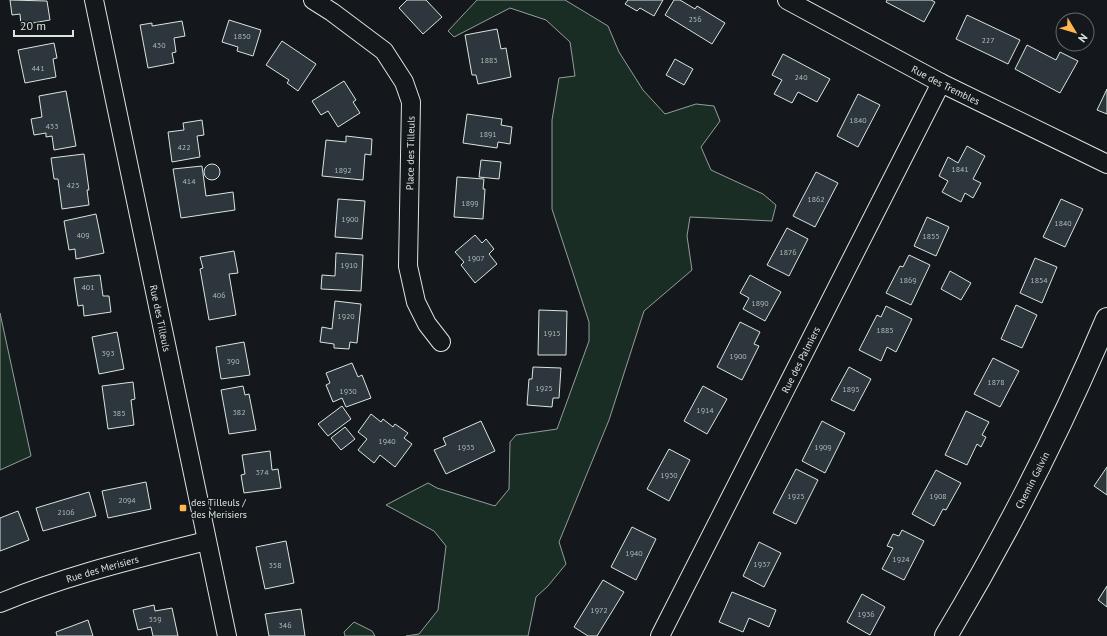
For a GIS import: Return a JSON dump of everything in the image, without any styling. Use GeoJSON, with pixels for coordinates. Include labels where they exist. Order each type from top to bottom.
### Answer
{"type":"FeatureCollection","features":[{"type":"Feature","properties":{"kind":"street","name":"Rue des Tilleuls"},"geometry":{"type":"LineString","coordinates":[[94,0],[206,542],[227,636]]}},
{"type":"Feature","properties":{"kind":"street","name":"Place des Tilleuls"},"geometry":{"type":"LineString","coordinates":[[313,0],[332,12],[384,52],[404,82],[411,102],[408,266],[416,302],[427,324],[441,342]]}},
{"type":"Feature","properties":{"kind":"street","name":"Rue des Trembles"},"geometry":{"type":"LineString","coordinates":[[787,0],[941,83],[1107,164]]}},
{"type":"Feature","properties":{"kind":"street","name":"Rue des Palmiers"},"geometry":{"type":"LineString","coordinates":[[660,636],[941,83]]}},
{"type":"Feature","properties":{"kind":"street","name":"Chemin Galvin"},"geometry":{"type":"LineString","coordinates":[[946,636],[1005,533],[1050,446],[1107,319]]}},
{"type":"Feature","properties":{"kind":"street","name":"Rue des Merisiers"},"geometry":{"type":"LineString","coordinates":[[0,603],[50,583],[96,568],[206,542]]}},
{"type":"Feature","properties":{"kind":"green space"},"geometry":{"type":"Polygon","coordinates":[[[477,0],[565,0],[608,26],[619,52],[643,90],[665,114],[696,104],[714,106],[720,121],[701,147],[711,170],[763,194],[776,205],[772,221],[690,217],[687,236],[692,270],[644,311],[609,420],[559,542],[566,564],[548,586],[536,597],[528,636],[406,636],[419,634],[438,610],[446,546],[434,531],[386,505],[428,483],[437,488],[495,506],[509,489],[510,442],[516,435],[557,429],[589,341],[589,322],[552,209],[552,120],[559,78],[575,76],[570,42],[546,20],[510,8],[454,37],[448,31],[477,0]]]}},
{"type":"Feature","properties":{"kind":"green space"},"geometry":{"type":"Polygon","coordinates":[[[0,313],[31,456],[0,470],[0,313]]]}},
{"type":"Feature","properties":{"kind":"green space"},"geometry":{"type":"Polygon","coordinates":[[[354,622],[372,631],[375,636],[345,636],[344,632],[354,622]]]}},
{"type":"Feature","properties":{"kind":"building"},"geometry":{"type":"Polygon","coordinates":[[[10,0],[47,1],[50,20],[21,25],[20,14],[12,15],[10,0]]]}},
{"type":"Feature","properties":{"kind":"building"},"geometry":{"type":"Polygon","coordinates":[[[407,0],[426,0],[442,17],[423,34],[399,8],[407,0]]]}},
{"type":"Feature","properties":{"kind":"building"},"geometry":{"type":"Polygon","coordinates":[[[628,0],[663,0],[654,16],[640,8],[637,11],[625,4],[628,0]]]}},
{"type":"Feature","properties":{"kind":"building"},"geometry":{"type":"Polygon","coordinates":[[[674,0],[680,0],[695,9],[697,6],[725,23],[712,44],[665,15],[674,0]]]}},
{"type":"Feature","properties":{"kind":"building"},"geometry":{"type":"Polygon","coordinates":[[[887,0],[931,0],[935,2],[924,22],[886,2],[887,0]]]}},
{"type":"Feature","properties":{"kind":"building"},"geometry":{"type":"Polygon","coordinates":[[[967,15],[1020,40],[1008,64],[956,39],[967,15]]]}},
{"type":"Feature","properties":{"kind":"building"},"geometry":{"type":"Polygon","coordinates":[[[229,20],[261,30],[253,56],[237,51],[238,47],[222,42],[229,20]]]}},
{"type":"Feature","properties":{"kind":"building"},"geometry":{"type":"Polygon","coordinates":[[[182,21],[185,36],[174,38],[176,52],[172,53],[174,63],[148,68],[140,25],[152,23],[152,26],[182,21]]]}},
{"type":"Feature","properties":{"kind":"building"},"geometry":{"type":"Polygon","coordinates":[[[497,29],[501,49],[506,48],[511,77],[478,84],[476,75],[472,75],[465,35],[497,29]]]}},
{"type":"Feature","properties":{"kind":"building"},"geometry":{"type":"Polygon","coordinates":[[[282,41],[316,64],[298,91],[287,83],[289,80],[266,65],[282,41]]]}},
{"type":"Feature","properties":{"kind":"building"},"geometry":{"type":"Polygon","coordinates":[[[54,43],[57,58],[53,59],[56,77],[25,83],[18,50],[54,43]]]}},
{"type":"Feature","properties":{"kind":"building"},"geometry":{"type":"Polygon","coordinates":[[[1027,45],[1056,60],[1060,52],[1078,61],[1060,93],[1015,69],[1027,45]]]}},
{"type":"Feature","properties":{"kind":"building"},"geometry":{"type":"Polygon","coordinates":[[[783,54],[830,79],[817,102],[798,92],[792,103],[774,94],[782,80],[772,75],[783,54]]]}},
{"type":"Feature","properties":{"kind":"building"},"geometry":{"type":"Polygon","coordinates":[[[675,59],[693,69],[684,85],[666,75],[675,59]]]}},
{"type":"Feature","properties":{"kind":"building"},"geometry":{"type":"Polygon","coordinates":[[[344,81],[356,100],[353,102],[360,113],[338,127],[328,111],[321,115],[312,101],[344,81]]]}},
{"type":"Feature","properties":{"kind":"building"},"geometry":{"type":"Polygon","coordinates":[[[1107,89],[1107,114],[1097,110],[1107,89]]]}},
{"type":"Feature","properties":{"kind":"building"},"geometry":{"type":"Polygon","coordinates":[[[66,91],[76,146],[54,150],[52,136],[46,137],[46,133],[34,135],[31,119],[42,117],[39,96],[66,91]]]}},
{"type":"Feature","properties":{"kind":"building"},"geometry":{"type":"Polygon","coordinates":[[[858,94],[880,105],[858,147],[837,136],[858,94]]]}},
{"type":"Feature","properties":{"kind":"building"},"geometry":{"type":"Polygon","coordinates":[[[467,114],[502,119],[501,125],[512,127],[510,144],[498,142],[497,148],[463,143],[467,114]]]}},
{"type":"Feature","properties":{"kind":"building"},"geometry":{"type":"Polygon","coordinates":[[[202,120],[204,135],[197,136],[200,157],[172,162],[168,132],[184,130],[183,123],[202,120]]]}},
{"type":"Feature","properties":{"kind":"building"},"geometry":{"type":"Polygon","coordinates":[[[346,136],[372,139],[371,155],[365,154],[363,180],[322,176],[326,140],[346,142],[346,136]]]}},
{"type":"Feature","properties":{"kind":"building"},"geometry":{"type":"Polygon","coordinates":[[[967,146],[985,156],[973,179],[981,183],[973,198],[965,193],[961,202],[942,192],[948,181],[939,176],[948,157],[958,163],[967,146]]]}},
{"type":"Feature","properties":{"kind":"building"},"geometry":{"type":"Polygon","coordinates":[[[84,154],[89,190],[87,190],[89,205],[62,209],[58,179],[54,179],[51,158],[84,154]]]}},
{"type":"Feature","properties":{"kind":"building"},"geometry":{"type":"Polygon","coordinates":[[[481,160],[501,162],[499,179],[479,177],[481,160]]]}},
{"type":"Feature","properties":{"kind":"building"},"geometry":{"type":"Polygon","coordinates":[[[209,164],[215,164],[220,169],[218,178],[215,180],[209,180],[204,175],[204,169],[209,164]]]}},
{"type":"Feature","properties":{"kind":"building"},"geometry":{"type":"Polygon","coordinates":[[[202,166],[206,196],[233,192],[235,210],[181,218],[173,169],[202,166]]]}},
{"type":"Feature","properties":{"kind":"building"},"geometry":{"type":"Polygon","coordinates":[[[816,172],[838,183],[815,227],[793,216],[816,172]]]}},
{"type":"Feature","properties":{"kind":"building"},"geometry":{"type":"Polygon","coordinates":[[[457,177],[484,179],[483,189],[485,189],[483,219],[454,217],[457,177]]]}},
{"type":"Feature","properties":{"kind":"building"},"geometry":{"type":"Polygon","coordinates":[[[338,199],[365,201],[362,239],[335,237],[338,199]]]}},
{"type":"Feature","properties":{"kind":"building"},"geometry":{"type":"Polygon","coordinates":[[[1061,199],[1083,209],[1065,247],[1043,237],[1061,199]]]}},
{"type":"Feature","properties":{"kind":"building"},"geometry":{"type":"Polygon","coordinates":[[[96,214],[104,253],[76,259],[75,249],[69,250],[64,221],[96,214]]]}},
{"type":"Feature","properties":{"kind":"building"},"geometry":{"type":"Polygon","coordinates":[[[927,217],[949,227],[936,256],[914,246],[927,217]]]}},
{"type":"Feature","properties":{"kind":"building"},"geometry":{"type":"Polygon","coordinates":[[[787,228],[808,239],[789,276],[767,265],[787,228]]]}},
{"type":"Feature","properties":{"kind":"building"},"geometry":{"type":"Polygon","coordinates":[[[475,235],[482,243],[486,239],[494,249],[489,254],[497,264],[475,283],[461,265],[464,262],[455,252],[475,235]]]}},
{"type":"Feature","properties":{"kind":"building"},"geometry":{"type":"Polygon","coordinates":[[[234,251],[238,273],[229,274],[236,315],[209,320],[200,269],[203,268],[200,257],[234,251]]]}},
{"type":"Feature","properties":{"kind":"building"},"geometry":{"type":"Polygon","coordinates":[[[336,253],[363,255],[361,291],[321,289],[322,275],[335,276],[336,253]]]}},
{"type":"Feature","properties":{"kind":"building"},"geometry":{"type":"Polygon","coordinates":[[[909,255],[930,265],[911,305],[886,293],[900,266],[903,267],[909,255]]]}},
{"type":"Feature","properties":{"kind":"building"},"geometry":{"type":"Polygon","coordinates":[[[1035,258],[1057,267],[1042,303],[1020,293],[1035,258]]]}},
{"type":"Feature","properties":{"kind":"building"},"geometry":{"type":"Polygon","coordinates":[[[950,271],[971,283],[961,300],[941,289],[950,271]]]}},
{"type":"Feature","properties":{"kind":"building"},"geometry":{"type":"Polygon","coordinates":[[[100,275],[103,296],[109,296],[111,312],[84,316],[83,305],[78,306],[74,278],[100,275]]]}},
{"type":"Feature","properties":{"kind":"building"},"geometry":{"type":"Polygon","coordinates":[[[750,275],[781,292],[765,321],[743,309],[749,298],[740,293],[750,275]]]}},
{"type":"Feature","properties":{"kind":"building"},"geometry":{"type":"Polygon","coordinates":[[[335,301],[361,304],[357,343],[350,342],[349,349],[334,348],[334,344],[320,342],[322,327],[332,329],[335,301]]]}},
{"type":"Feature","properties":{"kind":"building"},"geometry":{"type":"Polygon","coordinates":[[[1016,305],[1037,315],[1022,348],[1001,339],[1016,305]]]}},
{"type":"Feature","properties":{"kind":"building"},"geometry":{"type":"Polygon","coordinates":[[[886,306],[912,319],[896,352],[887,347],[881,361],[859,350],[877,315],[881,317],[886,306]]]}},
{"type":"Feature","properties":{"kind":"building"},"geometry":{"type":"Polygon","coordinates":[[[539,310],[567,311],[566,355],[538,355],[539,310]]]}},
{"type":"Feature","properties":{"kind":"building"},"geometry":{"type":"Polygon","coordinates":[[[740,322],[760,332],[754,344],[759,346],[742,380],[717,367],[740,322]]]}},
{"type":"Feature","properties":{"kind":"building"},"geometry":{"type":"Polygon","coordinates":[[[117,332],[124,369],[99,374],[92,337],[117,332]]]}},
{"type":"Feature","properties":{"kind":"building"},"geometry":{"type":"Polygon","coordinates":[[[244,342],[250,375],[221,379],[216,347],[244,342]]]}},
{"type":"Feature","properties":{"kind":"building"},"geometry":{"type":"Polygon","coordinates":[[[993,358],[1019,371],[1000,407],[974,394],[993,358]]]}},
{"type":"Feature","properties":{"kind":"building"},"geometry":{"type":"Polygon","coordinates":[[[352,363],[358,377],[362,375],[371,398],[346,407],[342,398],[333,402],[326,385],[330,383],[326,373],[352,363]]]}},
{"type":"Feature","properties":{"kind":"building"},"geometry":{"type":"Polygon","coordinates":[[[533,367],[561,368],[559,398],[553,398],[552,407],[527,405],[529,379],[532,379],[533,367]]]}},
{"type":"Feature","properties":{"kind":"building"},"geometry":{"type":"Polygon","coordinates":[[[849,367],[871,379],[854,411],[831,400],[849,367]]]}},
{"type":"Feature","properties":{"kind":"building"},"geometry":{"type":"Polygon","coordinates":[[[133,382],[135,399],[131,400],[134,425],[108,429],[102,386],[133,382]]]}},
{"type":"Feature","properties":{"kind":"building"},"geometry":{"type":"Polygon","coordinates":[[[243,386],[245,395],[249,394],[256,430],[229,434],[221,390],[243,386]]]}},
{"type":"Feature","properties":{"kind":"building"},"geometry":{"type":"Polygon","coordinates":[[[703,386],[727,399],[707,434],[684,421],[703,386]]]}},
{"type":"Feature","properties":{"kind":"building"},"geometry":{"type":"Polygon","coordinates":[[[342,406],[351,419],[328,436],[318,424],[342,406]]]}},
{"type":"Feature","properties":{"kind":"building"},"geometry":{"type":"Polygon","coordinates":[[[966,411],[989,422],[982,435],[986,437],[981,447],[977,444],[967,465],[945,455],[966,411]]]}},
{"type":"Feature","properties":{"kind":"building"},"geometry":{"type":"Polygon","coordinates":[[[371,414],[381,422],[383,419],[393,427],[395,424],[408,433],[404,438],[412,444],[395,467],[380,455],[374,463],[358,450],[367,439],[358,432],[371,414]]]}},
{"type":"Feature","properties":{"kind":"building"},"geometry":{"type":"Polygon","coordinates":[[[481,421],[495,451],[446,474],[434,450],[446,445],[443,438],[481,421]]]}},
{"type":"Feature","properties":{"kind":"building"},"geometry":{"type":"Polygon","coordinates":[[[822,421],[845,433],[825,473],[802,461],[822,421]]]}},
{"type":"Feature","properties":{"kind":"building"},"geometry":{"type":"Polygon","coordinates":[[[345,427],[355,439],[341,450],[331,438],[345,427]]]}},
{"type":"Feature","properties":{"kind":"building"},"geometry":{"type":"Polygon","coordinates":[[[669,449],[690,460],[669,501],[647,489],[669,449]]]}},
{"type":"Feature","properties":{"kind":"building"},"geometry":{"type":"Polygon","coordinates":[[[270,451],[272,470],[278,469],[281,488],[244,493],[241,475],[245,474],[242,455],[270,451]]]}},
{"type":"Feature","properties":{"kind":"building"},"geometry":{"type":"Polygon","coordinates":[[[1107,467],[1107,495],[1094,486],[1107,467]]]}},
{"type":"Feature","properties":{"kind":"building"},"geometry":{"type":"Polygon","coordinates":[[[796,469],[818,480],[796,524],[773,513],[796,469]]]}},
{"type":"Feature","properties":{"kind":"building"},"geometry":{"type":"Polygon","coordinates":[[[936,470],[961,483],[946,510],[943,509],[934,526],[912,514],[936,470]]]}},
{"type":"Feature","properties":{"kind":"building"},"geometry":{"type":"Polygon","coordinates":[[[146,482],[151,509],[108,518],[102,491],[146,482]]]}},
{"type":"Feature","properties":{"kind":"building"},"geometry":{"type":"Polygon","coordinates":[[[89,492],[96,516],[43,531],[36,508],[89,492]]]}},
{"type":"Feature","properties":{"kind":"building"},"geometry":{"type":"Polygon","coordinates":[[[18,511],[29,540],[0,551],[0,518],[18,511]]]}},
{"type":"Feature","properties":{"kind":"building"},"geometry":{"type":"Polygon","coordinates":[[[632,527],[656,539],[636,580],[611,567],[632,527]]]}},
{"type":"Feature","properties":{"kind":"building"},"geometry":{"type":"Polygon","coordinates":[[[902,530],[924,541],[904,580],[882,569],[893,548],[887,546],[893,534],[899,536],[902,530]]]}},
{"type":"Feature","properties":{"kind":"building"},"geometry":{"type":"Polygon","coordinates":[[[286,541],[294,583],[265,589],[256,547],[286,541]]]}},
{"type":"Feature","properties":{"kind":"building"},"geometry":{"type":"Polygon","coordinates":[[[759,542],[781,553],[764,587],[743,576],[759,542]]]}},
{"type":"Feature","properties":{"kind":"building"},"geometry":{"type":"Polygon","coordinates":[[[603,580],[624,592],[597,636],[588,636],[574,627],[603,580]]]}},
{"type":"Feature","properties":{"kind":"building"},"geometry":{"type":"Polygon","coordinates":[[[1107,586],[1107,607],[1098,600],[1107,586]]]}},
{"type":"Feature","properties":{"kind":"building"},"geometry":{"type":"Polygon","coordinates":[[[732,592],[776,610],[769,627],[749,618],[743,632],[719,622],[732,592]]]}},
{"type":"Feature","properties":{"kind":"building"},"geometry":{"type":"Polygon","coordinates":[[[862,594],[885,607],[870,635],[847,622],[862,594]]]}},
{"type":"Feature","properties":{"kind":"building"},"geometry":{"type":"Polygon","coordinates":[[[154,605],[155,611],[172,608],[178,636],[153,636],[151,627],[138,630],[133,610],[154,605]]]}},
{"type":"Feature","properties":{"kind":"building"},"geometry":{"type":"Polygon","coordinates":[[[301,609],[305,636],[269,636],[265,614],[301,609]]]}},
{"type":"Feature","properties":{"kind":"building"},"geometry":{"type":"Polygon","coordinates":[[[88,620],[93,636],[57,636],[56,632],[88,620]]]}},
{"type":"Feature","properties":{"kind":"place","name":"des Tilleuls / des Merisiers"},"geometry":{"type":"Point","coordinates":[183,508]}}]}
